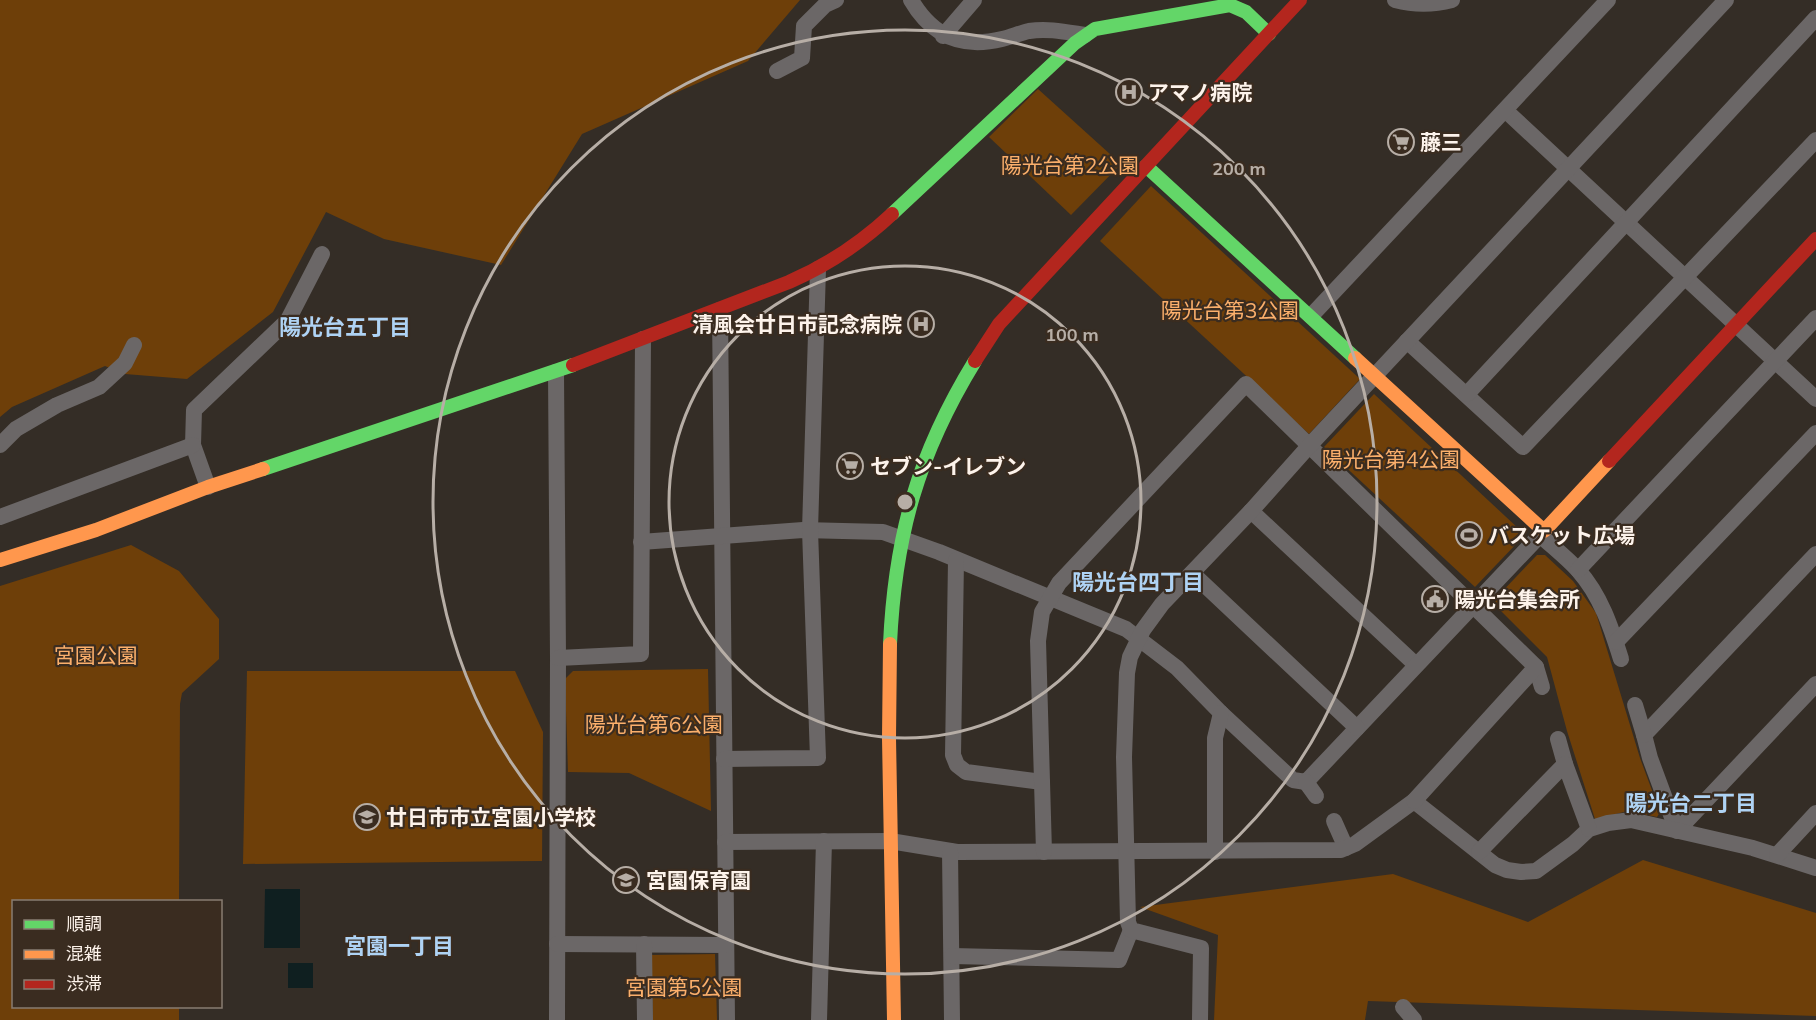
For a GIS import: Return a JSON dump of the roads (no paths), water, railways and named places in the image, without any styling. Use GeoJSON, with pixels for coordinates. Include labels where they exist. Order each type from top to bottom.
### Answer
{"type":"FeatureCollection","features":[{"type":"Feature","properties":{"kind":"street"},"geometry":{"type":"LineString","coordinates":[[777,71],[802,58],[804,26],[825,5],[836,0]]}},
{"type":"Feature","properties":{"kind":"street"},"geometry":{"type":"LineString","coordinates":[[911,0],[920,16],[943,36],[973,43],[1000,40],[1028,32],[1054,30],[1085,35]]}},
{"type":"Feature","properties":{"kind":"street"},"geometry":{"type":"LineString","coordinates":[[943,36],[974,0]]}},
{"type":"Feature","properties":{"kind":"street"},"geometry":{"type":"LineString","coordinates":[[894,1020],[890,841],[890,619],[901,538],[922,465],[947,406],[999,324],[1300,0]]}},
{"type":"Feature","properties":{"kind":"street"},"geometry":{"type":"LineString","coordinates":[[1395,0],[1432,4],[1452,0]]}},
{"type":"Feature","properties":{"kind":"street"},"geometry":{"type":"LineString","coordinates":[[1311,316],[1608,0]]}},
{"type":"Feature","properties":{"kind":"street"},"geometry":{"type":"LineString","coordinates":[[951,956],[1119,960],[1131,930],[1128,922],[1124,757],[1127,673],[1130,657],[1139,638],[1162,604],[1726,0]]}},
{"type":"Feature","properties":{"kind":"street"},"geometry":{"type":"LineString","coordinates":[[0,560],[96,530],[208,487],[556,372],[720,310],[818,269],[845,253],[887,219],[1085,35],[1095,29],[1230,5],[1244,10],[1269,34]]}},
{"type":"Feature","properties":{"kind":"street"},"geometry":{"type":"LineString","coordinates":[[1467,394],[1816,18]]}},
{"type":"Feature","properties":{"kind":"street"},"geometry":{"type":"LineString","coordinates":[[1505,110],[1816,399]]}},
{"type":"Feature","properties":{"kind":"street"},"geometry":{"type":"LineString","coordinates":[[1407,341],[1523,447],[1816,140]]}},
{"type":"Feature","properties":{"kind":"street"},"geometry":{"type":"LineString","coordinates":[[1146,166],[1375,375],[1578,570],[1606,611],[1621,659]]}},
{"type":"Feature","properties":{"kind":"street"},"geometry":{"type":"LineString","coordinates":[[641,542],[810,530],[882,532],[901,538],[1126,629],[1177,668],[1221,713],[1293,780],[1311,789],[1357,728],[1816,239]]}},
{"type":"Feature","properties":{"kind":"street"},"geometry":{"type":"LineString","coordinates":[[208,487],[193,445],[194,410],[288,320],[322,254]]}},
{"type":"Feature","properties":{"kind":"street"},"geometry":{"type":"LineString","coordinates":[[724,759],[818,758],[810,530],[818,269]]}},
{"type":"Feature","properties":{"kind":"street"},"geometry":{"type":"LineString","coordinates":[[720,310],[727,1020]]}},
{"type":"Feature","properties":{"kind":"street"},"geometry":{"type":"LineString","coordinates":[[1578,570],[1816,318]]}},
{"type":"Feature","properties":{"kind":"street"},"geometry":{"type":"LineString","coordinates":[[558,658],[641,654],[643,339]]}},
{"type":"Feature","properties":{"kind":"street"},"geometry":{"type":"LineString","coordinates":[[0,445],[16,429],[57,405],[99,387],[125,363],[134,345]]}},
{"type":"Feature","properties":{"kind":"street"},"geometry":{"type":"LineString","coordinates":[[556,372],[557,1020]]}},
{"type":"Feature","properties":{"kind":"street"},"geometry":{"type":"LineString","coordinates":[[1044,852],[1038,641],[1042,612],[1059,583],[1246,384],[1536,667],[1542,687]]}},
{"type":"Feature","properties":{"kind":"street"},"geometry":{"type":"LineString","coordinates":[[1616,642],[1816,433]]}},
{"type":"Feature","properties":{"kind":"street"},"geometry":{"type":"LineString","coordinates":[[0,517],[193,445]]}},
{"type":"Feature","properties":{"kind":"street"},"geometry":{"type":"LineString","coordinates":[[1251,511],[1416,665]]}},
{"type":"Feature","properties":{"kind":"street"},"geometry":{"type":"LineString","coordinates":[[1644,735],[1816,554]]}},
{"type":"Feature","properties":{"kind":"street"},"geometry":{"type":"LineString","coordinates":[[956,560],[953,754],[957,765],[966,772],[1042,782]]}},
{"type":"Feature","properties":{"kind":"street"},"geometry":{"type":"LineString","coordinates":[[1192,573],[1357,728]]}},
{"type":"Feature","properties":{"kind":"street"},"geometry":{"type":"LineString","coordinates":[[725,842],[890,841],[950,851],[1044,852],[1326,851],[1346,848],[1355,844],[1414,801],[1536,667]]}},
{"type":"Feature","properties":{"kind":"street"},"geometry":{"type":"LineString","coordinates":[[1677,831],[1816,684]]}},
{"type":"Feature","properties":{"kind":"street"},"geometry":{"type":"LineString","coordinates":[[1635,705],[1650,758],[1677,831]]}},
{"type":"Feature","properties":{"kind":"street"},"geometry":{"type":"LineString","coordinates":[[1215,852],[1215,738],[1221,713]]}},
{"type":"Feature","properties":{"kind":"street"},"geometry":{"type":"LineString","coordinates":[[1558,739],[1589,829]]}},
{"type":"Feature","properties":{"kind":"street"},"geometry":{"type":"LineString","coordinates":[[1479,852],[1565,764]]}},
{"type":"Feature","properties":{"kind":"street"},"geometry":{"type":"LineString","coordinates":[[1414,801],[1495,865],[1507,870],[1536,871],[1573,844],[1589,829],[1608,823],[1631,820],[1777,855],[1816,868]]}},
{"type":"Feature","properties":{"kind":"street"},"geometry":{"type":"LineString","coordinates":[[1777,855],[1816,813]]}},
{"type":"Feature","properties":{"kind":"street"},"geometry":{"type":"LineString","coordinates":[[1334,821],[1346,848]]}},
{"type":"Feature","properties":{"kind":"street"},"geometry":{"type":"LineString","coordinates":[[819,1020],[824,841]]}},
{"type":"Feature","properties":{"kind":"street"},"geometry":{"type":"LineString","coordinates":[[950,851],[952,1020]]}},
{"type":"Feature","properties":{"kind":"street"},"geometry":{"type":"LineString","coordinates":[[1131,930],[1201,948],[1200,1020]]}},
{"type":"Feature","properties":{"kind":"street"},"geometry":{"type":"LineString","coordinates":[[557,944],[726,945]]}},
{"type":"Feature","properties":{"kind":"street"},"geometry":{"type":"LineString","coordinates":[[644,944],[645,1020]]}},
{"type":"Feature","properties":{"kind":"street"},"geometry":{"type":"LineString","coordinates":[[1403,1006],[1414,1020]]}},
{"type":"Feature","properties":{"kind":"place","name":"アマノ病院"},"geometry":{"type":"Point","coordinates":[1129,92]}},
{"type":"Feature","properties":{"kind":"place","name":"藤三"},"geometry":{"type":"Point","coordinates":[1401,142]}},
{"type":"Feature","properties":{"kind":"place","name":"清風会廿日市記念病院"},"geometry":{"type":"Point","coordinates":[921,324]}},
{"type":"Feature","properties":{"kind":"place","name":"セブン-イレブン"},"geometry":{"type":"Point","coordinates":[850,466]}},
{"type":"Feature","properties":{"kind":"place","name":"バスケット広場"},"geometry":{"type":"Point","coordinates":[1469,535]}},
{"type":"Feature","properties":{"kind":"place","name":"陽光台集会所"},"geometry":{"type":"Point","coordinates":[1435,599]}},
{"type":"Feature","properties":{"kind":"place","name":"廿日市市立宮園小学校"},"geometry":{"type":"Point","coordinates":[367,817]}},
{"type":"Feature","properties":{"kind":"place","name":"宮園保育園"},"geometry":{"type":"Point","coordinates":[626,880]}},
{"type":"Feature","properties":{"kind":"district","name":"陽光台五丁目"},"geometry":{"type":"Point","coordinates":[345,327]}},
{"type":"Feature","properties":{"kind":"district","name":"陽光台四丁目"},"geometry":{"type":"Point","coordinates":[1138,582]}},
{"type":"Feature","properties":{"kind":"district","name":"陽光台二丁目"},"geometry":{"type":"Point","coordinates":[1691,803]}},
{"type":"Feature","properties":{"kind":"district","name":"宮園一丁目"},"geometry":{"type":"Point","coordinates":[399,946]}},
{"type":"Feature","properties":{"kind":"park label","name":"陽光台第2公園"},"geometry":{"type":"Point","coordinates":[1070,165]}},
{"type":"Feature","properties":{"kind":"park label","name":"陽光台第3公園"},"geometry":{"type":"Point","coordinates":[1230,310]}},
{"type":"Feature","properties":{"kind":"park label","name":"陽光台第4公園"},"geometry":{"type":"Point","coordinates":[1391,459]}},
{"type":"Feature","properties":{"kind":"park label","name":"宮園公園"},"geometry":{"type":"Point","coordinates":[96,655]}},
{"type":"Feature","properties":{"kind":"park label","name":"陽光台第6公園"},"geometry":{"type":"Point","coordinates":[654,724]}},
{"type":"Feature","properties":{"kind":"park label","name":"宮園第5公園"},"geometry":{"type":"Point","coordinates":[684,987]}}]}
